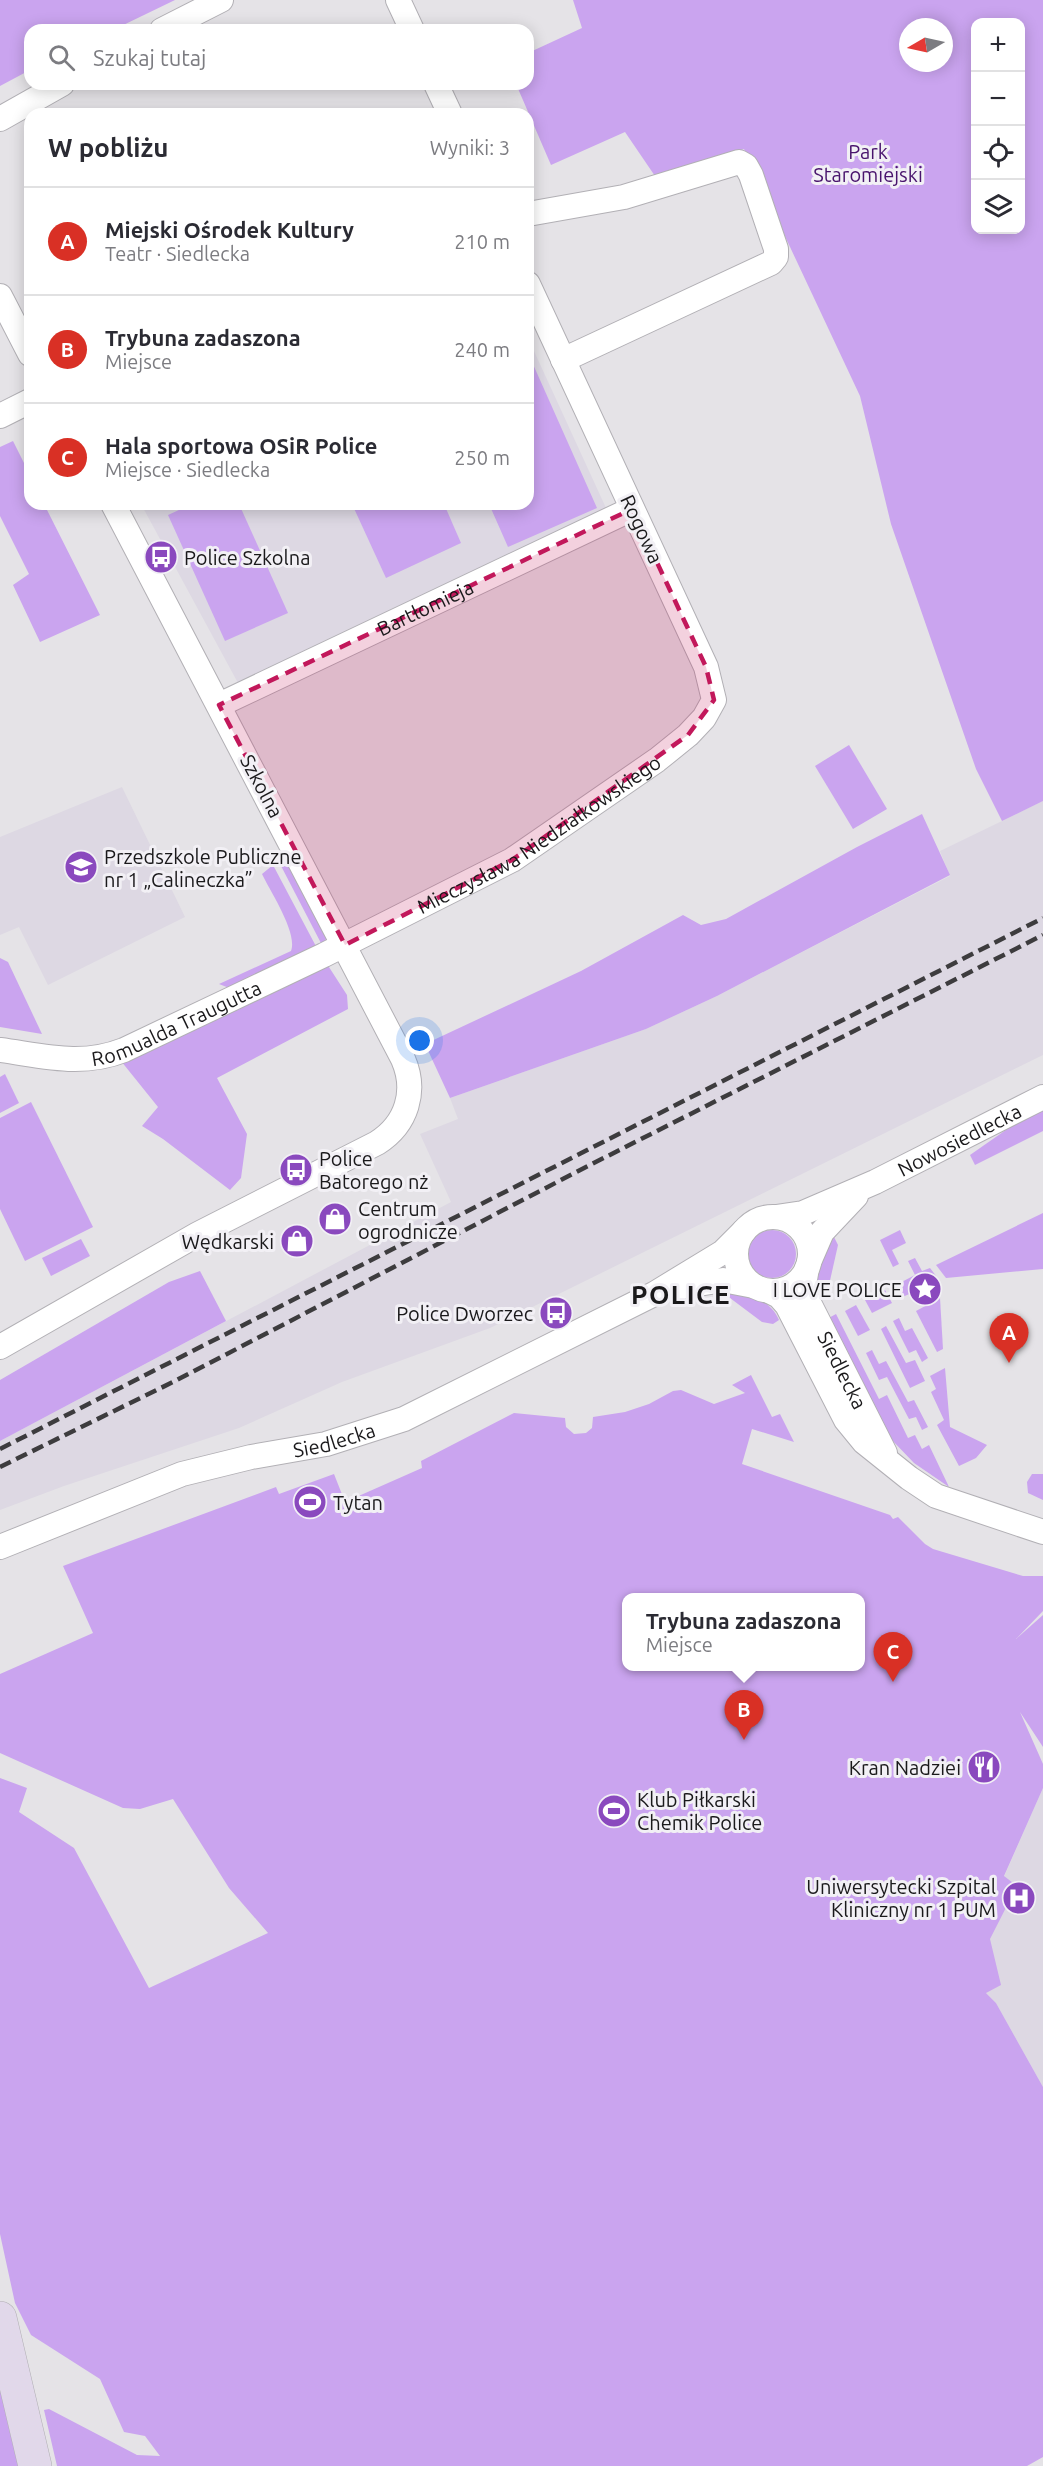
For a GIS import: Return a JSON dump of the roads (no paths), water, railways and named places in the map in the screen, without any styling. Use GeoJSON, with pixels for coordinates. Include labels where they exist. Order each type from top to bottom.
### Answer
{"type":"FeatureCollection","features":[{"type":"Feature","properties":{"kind":"main road"},"geometry":{"type":"LineString","coordinates":[[0,2318],[35,2466]]}},
{"type":"Feature","properties":{"kind":"street"},"geometry":{"type":"LineString","coordinates":[[399,0],[409,24]]}},
{"type":"Feature","properties":{"kind":"street"},"geometry":{"type":"LineString","coordinates":[[173,24],[213,2]]}},
{"type":"Feature","properties":{"kind":"street"},"geometry":{"type":"LineString","coordinates":[[0,119],[51,90]]}},
{"type":"Feature","properties":{"kind":"street"},"geometry":{"type":"LineString","coordinates":[[439,90],[447,108]]}},
{"type":"Feature","properties":{"kind":"street"},"geometry":{"type":"LineString","coordinates":[[534,213],[624,197],[739,162],[746,166],[751,175],[776,249],[776,257],[771,263],[563,360]]}},
{"type":"Feature","properties":{"kind":"street"},"geometry":{"type":"LineString","coordinates":[[0,296],[24,342]]}},
{"type":"Feature","properties":{"kind":"street","name":"Rogowa"},"geometry":{"type":"LineString","coordinates":[[534,297],[706,667],[714,700]]}},
{"type":"Feature","properties":{"kind":"street"},"geometry":{"type":"LineString","coordinates":[[0,416],[24,404]]}},
{"type":"Feature","properties":{"kind":"street","name":"Bartłomieja"},"geometry":{"type":"LineString","coordinates":[[219,705],[632,509]]}},
{"type":"Feature","properties":{"kind":"street","name":"Szkolna"},"geometry":{"type":"LineString","coordinates":[[0,1347],[198,1234],[380,1141],[395,1127],[407,1106],[410,1082],[407,1067],[116,510]]}},
{"type":"Feature","properties":{"kind":"street","name":"Mieczysława Niedziałkowskiego"},"geometry":{"type":"LineString","coordinates":[[345,945],[512,860],[552,835],[688,735],[704,718],[714,700]]}},
{"type":"Feature","properties":{"kind":"street","name":"Romualda Traugutta"},"geometry":{"type":"LineString","coordinates":[[0,1050],[71,1060],[111,1054],[345,945]]}},
{"type":"Feature","properties":{"kind":"street","name":"Nowosiedlecka"},"geometry":{"type":"LineString","coordinates":[[776,1217],[803,1213],[874,1182],[1043,1096]]}},
{"type":"Feature","properties":{"kind":"street","name":"Nowosiedlecka"},"geometry":{"type":"LineString","coordinates":[[808,1265],[815,1243],[827,1226],[854,1198],[874,1182]]}},
{"type":"Feature","properties":{"kind":"street"},"geometry":{"type":"LineString","coordinates":[[776,1217],[791,1222],[803,1233],[809,1247],[808,1265],[798,1281],[789,1287],[762,1288],[743,1275],[737,1261],[737,1245],[744,1231],[761,1219],[776,1217]]}},
{"type":"Feature","properties":{"kind":"street","name":"Siedlecka"},"geometry":{"type":"LineString","coordinates":[[0,1547],[182,1474],[251,1456],[321,1446],[388,1425],[417,1413],[654,1294],[723,1252],[744,1231]]}},
{"type":"Feature","properties":{"kind":"street","name":"Siedlecka"},"geometry":{"type":"LineString","coordinates":[[808,1265],[804,1285],[808,1301],[882,1448],[895,1467]]}},
{"type":"Feature","properties":{"kind":"street","name":"Siedlecka"},"geometry":{"type":"LineString","coordinates":[[654,1294],[711,1281],[738,1281],[762,1288],[781,1298],[789,1308],[849,1424],[864,1442],[924,1489],[944,1499],[1043,1532]]}},
{"type":"Feature","properties":{"kind":"railway"},"geometry":{"type":"LineString","coordinates":[[0,1449],[1043,918]]}},
{"type":"Feature","properties":{"kind":"railway"},"geometry":{"type":"LineString","coordinates":[[0,1467],[175,1381],[586,1167],[1043,935]]}},
{"type":"Feature","properties":{"kind":"place","name":"Police Szkolna"},"geometry":{"type":"Point","coordinates":[161,557]}},
{"type":"Feature","properties":{"kind":"place","name":"Przedszkole Publiczne nr 1 „Calineczka”"},"geometry":{"type":"Point","coordinates":[81,867]}},
{"type":"Feature","properties":{"kind":"place","name":"Police Batorego nż"},"geometry":{"type":"Point","coordinates":[296,1170]}},
{"type":"Feature","properties":{"kind":"place","name":"Centrum ogrodnicze"},"geometry":{"type":"Point","coordinates":[335,1219]}},
{"type":"Feature","properties":{"kind":"place","name":"Wędkarski"},"geometry":{"type":"Point","coordinates":[297,1241]}},
{"type":"Feature","properties":{"kind":"place","name":"I LOVE POLICE"},"geometry":{"type":"Point","coordinates":[925,1289]}},
{"type":"Feature","properties":{"kind":"place","name":"Police Dworzec"},"geometry":{"type":"Point","coordinates":[556,1313]}},
{"type":"Feature","properties":{"kind":"place","name":"Miejski Ośrodek Kultury"},"geometry":{"type":"Point","coordinates":[1009,1363]}},
{"type":"Feature","properties":{"kind":"place","name":"Tytan"},"geometry":{"type":"Point","coordinates":[310,1502]}},
{"type":"Feature","properties":{"kind":"place","name":"Hala sportowa OSiR Police"},"geometry":{"type":"Point","coordinates":[893,1682]}},
{"type":"Feature","properties":{"kind":"place","name":"Trybuna zadaszona"},"geometry":{"type":"Point","coordinates":[744,1740]}},
{"type":"Feature","properties":{"kind":"place","name":"Kran Nadziei"},"geometry":{"type":"Point","coordinates":[984,1767]}},
{"type":"Feature","properties":{"kind":"place","name":"Klub Piłkarski Chemik Police"},"geometry":{"type":"Point","coordinates":[614,1811]}},
{"type":"Feature","properties":{"kind":"place","name":"Uniwersytecki Szpital Kliniczny nr 1 PUM"},"geometry":{"type":"Point","coordinates":[1019,1898]}},
{"type":"Feature","properties":{"kind":"district","name":"POLICE"},"geometry":{"type":"Point","coordinates":[681,1294]}},
{"type":"Feature","properties":{"kind":"park label","name":"Park Staromiejski"},"geometry":{"type":"Point","coordinates":[868,162]}}]}
